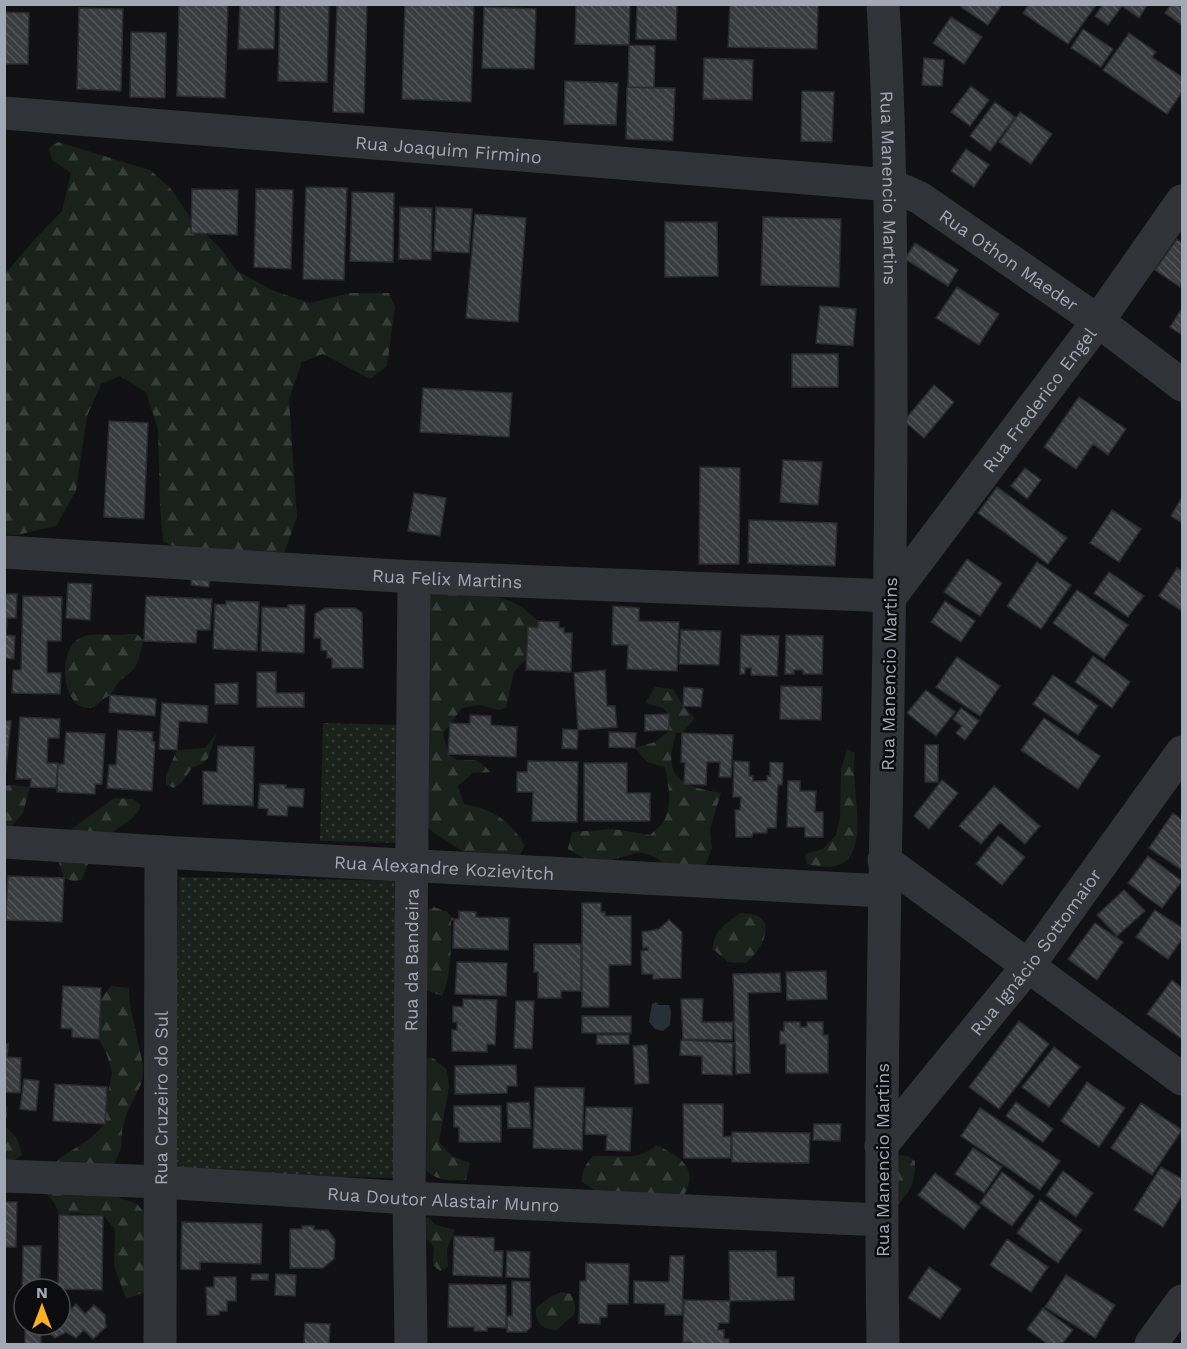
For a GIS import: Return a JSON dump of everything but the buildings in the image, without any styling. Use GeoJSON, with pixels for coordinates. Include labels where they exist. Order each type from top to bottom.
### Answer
{"type":"FeatureCollection","features":[{"type":"Feature","properties":{"kind":"street"},"geometry":{"type":"LineString","coordinates":[[884,19],[907,4]]}},
{"type":"Feature","properties":{"kind":"street","name":"Rua Manencio Martins"},"geometry":{"type":"LineString","coordinates":[[884,19],[891,185],[891,596],[884,876],[881,1146],[884,1344]]}},
{"type":"Feature","properties":{"kind":"street","name":"Rua Joaquim Firmino"},"geometry":{"type":"LineString","coordinates":[[4,113],[891,185]]}},
{"type":"Feature","properties":{"kind":"street","name":"Rua Othon Maeder"},"geometry":{"type":"LineString","coordinates":[[891,185],[920,198],[1098,321],[1182,385]]}},
{"type":"Feature","properties":{"kind":"street","name":"Rua Frederico Engel"},"geometry":{"type":"LineString","coordinates":[[891,596],[1098,321],[1182,201]]}},
{"type":"Feature","properties":{"kind":"street","name":"Rua Felix Martins"},"geometry":{"type":"LineString","coordinates":[[4,552],[414,577],[891,596]]}},
{"type":"Feature","properties":{"kind":"street","name":"Rua da Bandeira"},"geometry":{"type":"LineString","coordinates":[[411,1344],[409,1198],[414,577]]}},
{"type":"Feature","properties":{"kind":"street","name":"Rua Ignácio Sottomaior"},"geometry":{"type":"LineString","coordinates":[[881,1146],[1028,966],[1182,752]]}},
{"type":"Feature","properties":{"kind":"street","name":"Rua Alexandre Kozievitch"},"geometry":{"type":"LineString","coordinates":[[4,842],[412,865],[884,876]]}},
{"type":"Feature","properties":{"kind":"street","name":"Rua Cruzeiro do Sul"},"geometry":{"type":"LineString","coordinates":[[160,1344],[161,852]]}},
{"type":"Feature","properties":{"kind":"street"},"geometry":{"type":"LineString","coordinates":[[884,876],[1028,966],[1182,1079]]}},
{"type":"Feature","properties":{"kind":"street","name":"Rua Doutor Alastair Munro"},"geometry":{"type":"LineString","coordinates":[[4,1176],[161,1182],[409,1198],[881,1220]]}},
{"type":"Feature","properties":{"kind":"street"},"geometry":{"type":"LineString","coordinates":[[1151,1344],[1182,1301]]}},
{"type":"Feature","properties":{"kind":"green space"},"geometry":{"type":"Polygon","coordinates":[[[58,142],[150,170],[171,189],[192,220],[220,248],[237,271],[272,290],[309,303],[350,293],[389,293],[395,307],[387,366],[370,379],[323,354],[302,362],[289,399],[297,517],[284,554],[190,554],[163,541],[158,429],[146,392],[120,376],[101,384],[87,416],[76,491],[56,526],[17,535],[5,534],[5,274],[62,211],[71,173],[52,160],[49,148],[58,142]]]}},
{"type":"Feature","properties":{"kind":"green space"},"geometry":{"type":"Polygon","coordinates":[[[427,592],[475,593],[498,597],[520,606],[538,621],[540,645],[514,672],[506,708],[499,710],[480,705],[462,708],[443,734],[448,754],[457,760],[476,760],[492,772],[473,773],[458,786],[464,804],[484,809],[499,817],[519,836],[525,845],[517,861],[464,852],[434,833],[421,821],[427,592]]]}},
{"type":"Feature","properties":{"kind":"green space"},"geometry":{"type":"Polygon","coordinates":[[[137,634],[144,641],[138,661],[131,672],[120,681],[111,694],[95,707],[88,708],[79,705],[72,698],[65,678],[67,655],[72,646],[78,639],[89,635],[137,634]]]}},
{"type":"Feature","properties":{"kind":"green space"},"geometry":{"type":"Polygon","coordinates":[[[655,687],[673,689],[683,706],[695,718],[682,733],[676,733],[671,760],[673,770],[685,783],[721,793],[710,829],[712,848],[706,864],[689,870],[671,870],[657,858],[640,852],[604,862],[585,859],[568,849],[572,832],[613,829],[650,835],[664,821],[669,801],[665,767],[647,762],[635,748],[655,742],[669,731],[669,714],[663,708],[645,703],[655,687]]]}},
{"type":"Feature","properties":{"kind":"green space"},"geometry":{"type":"Polygon","coordinates":[[[323,723],[404,725],[402,843],[320,841],[323,723]]]}},
{"type":"Feature","properties":{"kind":"green space"},"geometry":{"type":"Polygon","coordinates":[[[217,733],[208,758],[202,764],[192,768],[181,783],[173,788],[166,784],[166,775],[177,750],[205,748],[217,733]]]}},
{"type":"Feature","properties":{"kind":"green space"},"geometry":{"type":"Polygon","coordinates":[[[847,749],[855,753],[857,831],[854,848],[846,861],[831,867],[807,864],[805,854],[823,849],[836,835],[840,818],[841,769],[847,749]]]}},
{"type":"Feature","properties":{"kind":"green space"},"geometry":{"type":"Polygon","coordinates":[[[5,786],[30,787],[23,813],[11,827],[5,865],[5,786]]]}},
{"type":"Feature","properties":{"kind":"green space"},"geometry":{"type":"Polygon","coordinates":[[[114,798],[133,799],[141,805],[139,811],[102,842],[82,880],[73,881],[64,878],[59,863],[59,854],[65,834],[114,798]]]}},
{"type":"Feature","properties":{"kind":"green space"},"geometry":{"type":"Polygon","coordinates":[[[179,877],[408,881],[402,1178],[173,1174],[179,877]]]}},
{"type":"Feature","properties":{"kind":"green space"},"geometry":{"type":"Polygon","coordinates":[[[434,907],[447,912],[454,919],[451,921],[449,969],[442,996],[426,990],[425,911],[434,907]]]}},
{"type":"Feature","properties":{"kind":"green space"},"geometry":{"type":"Polygon","coordinates":[[[741,913],[753,914],[761,918],[766,932],[759,948],[746,963],[728,962],[713,949],[715,937],[722,928],[741,913]]]}},
{"type":"Feature","properties":{"kind":"green space"},"geometry":{"type":"Polygon","coordinates":[[[111,986],[129,988],[130,1005],[143,1065],[142,1082],[127,1113],[122,1130],[121,1148],[114,1165],[115,1196],[137,1204],[150,1219],[145,1292],[126,1299],[114,1265],[115,1230],[104,1216],[76,1213],[59,1215],[55,1204],[44,1190],[49,1172],[60,1158],[91,1138],[105,1124],[105,1108],[112,1073],[99,1039],[98,1019],[99,1001],[111,986]]]}},
{"type":"Feature","properties":{"kind":"green space"},"geometry":{"type":"Polygon","coordinates":[[[414,1057],[433,1058],[447,1070],[449,1087],[439,1142],[452,1156],[470,1163],[466,1180],[447,1180],[435,1177],[421,1164],[417,1131],[414,1057]]]}},
{"type":"Feature","properties":{"kind":"green space"},"geometry":{"type":"Polygon","coordinates":[[[5,1105],[8,1107],[5,1126],[5,1105]]]}},
{"type":"Feature","properties":{"kind":"green space"},"geometry":{"type":"Polygon","coordinates":[[[5,1126],[17,1138],[22,1155],[5,1166],[5,1126]]]}},
{"type":"Feature","properties":{"kind":"green space"},"geometry":{"type":"Polygon","coordinates":[[[656,1145],[680,1159],[689,1172],[687,1188],[682,1198],[598,1192],[582,1182],[584,1168],[593,1156],[634,1156],[649,1151],[656,1145]]]}},
{"type":"Feature","properties":{"kind":"green space"},"geometry":{"type":"Polygon","coordinates":[[[898,1155],[908,1156],[915,1161],[915,1171],[908,1193],[885,1218],[898,1155]]]}},
{"type":"Feature","properties":{"kind":"green space"},"geometry":{"type":"Polygon","coordinates":[[[419,1217],[429,1218],[436,1225],[455,1230],[447,1249],[448,1267],[440,1271],[433,1265],[434,1247],[428,1240],[420,1237],[419,1217]]]}},
{"type":"Feature","properties":{"kind":"green space"},"geometry":{"type":"Polygon","coordinates":[[[561,1292],[571,1294],[575,1312],[557,1330],[547,1329],[538,1322],[536,1308],[561,1292]]]}},
{"type":"Feature","properties":{"kind":"shaded area"},"geometry":{"type":"Polygon","coordinates":[[[656,1002],[659,1005],[669,1005],[671,1011],[670,1025],[663,1031],[655,1029],[649,1022],[652,1004],[656,1002]]]}}]}
